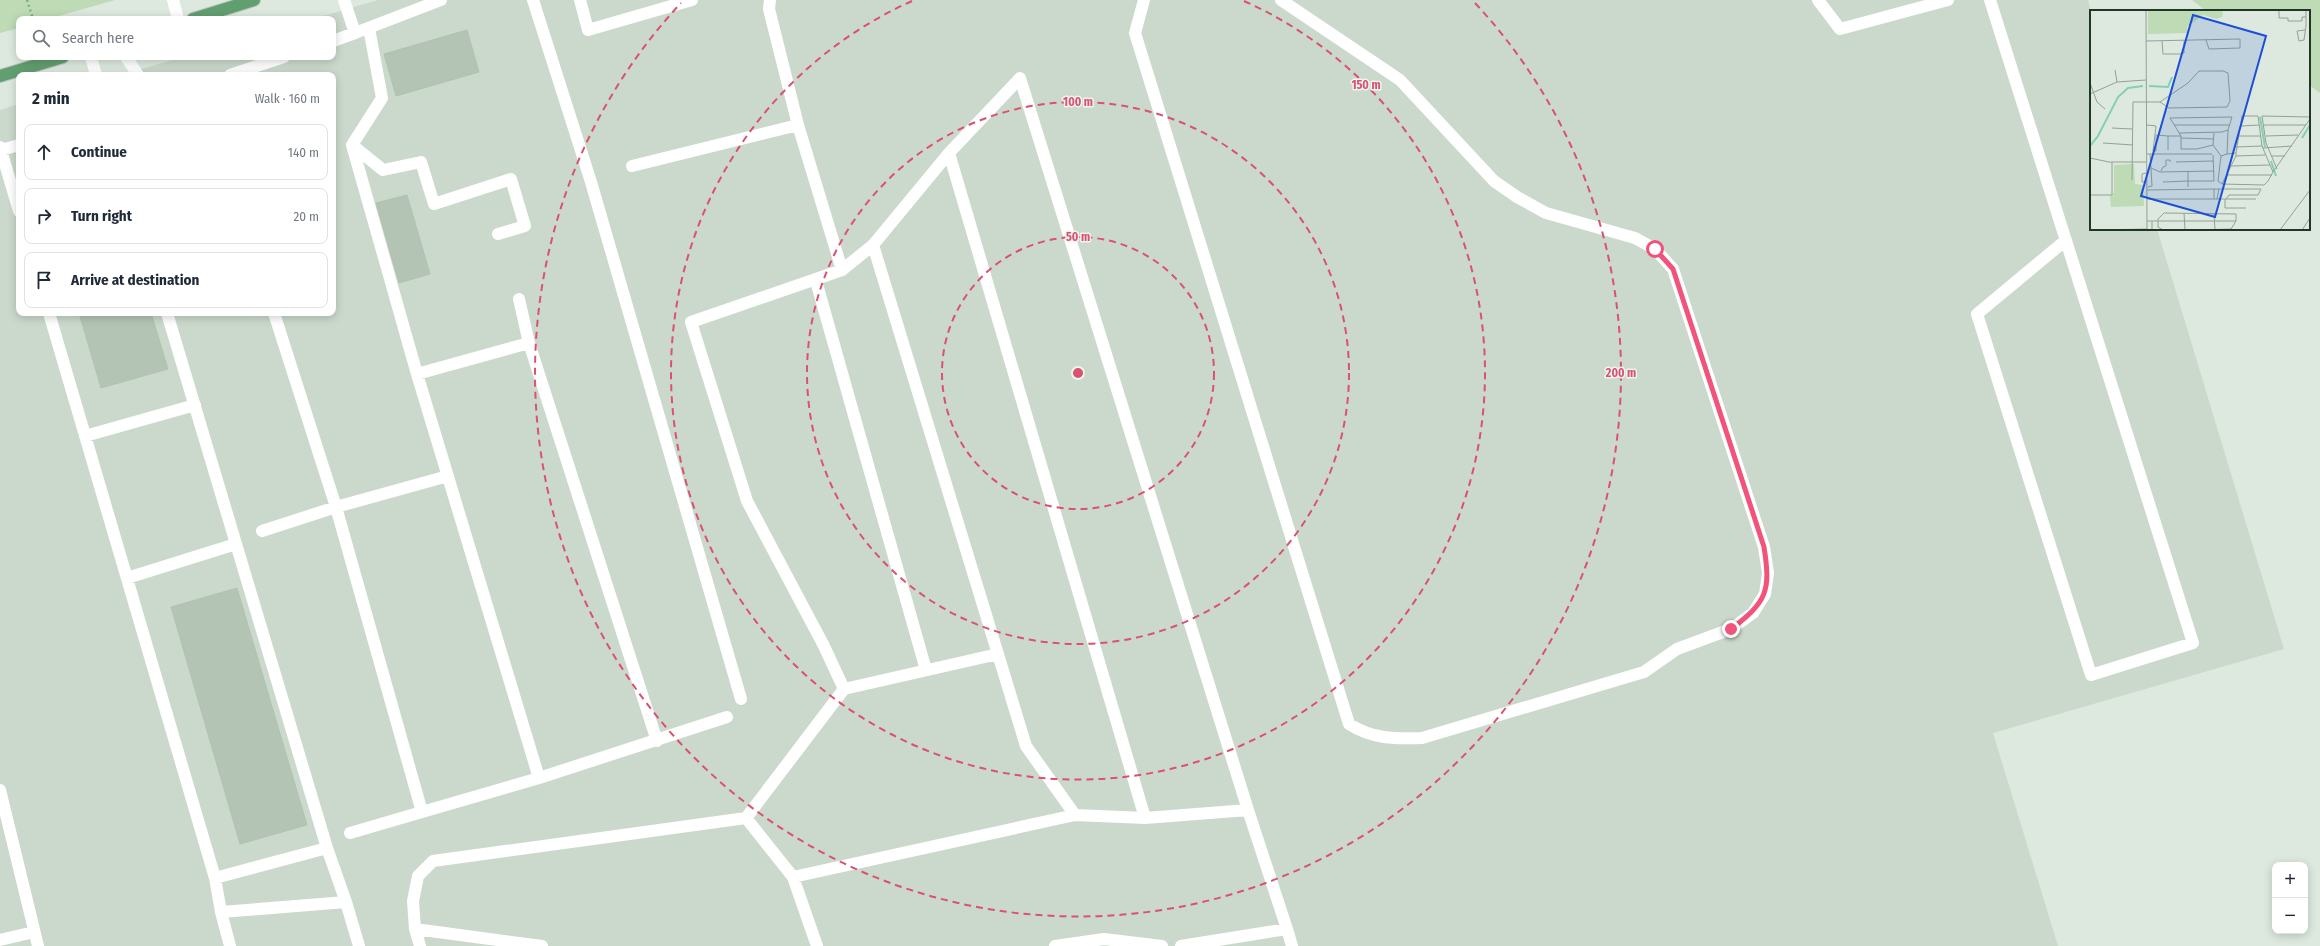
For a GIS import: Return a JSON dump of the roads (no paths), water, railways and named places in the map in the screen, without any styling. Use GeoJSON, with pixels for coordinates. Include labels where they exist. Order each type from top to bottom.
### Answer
{"type":"FeatureCollection","features":[{"type":"Feature","properties":{"kind":"main road"},"geometry":{"type":"LineString","coordinates":[[203,16],[254,0]]}},
{"type":"Feature","properties":{"kind":"main road"},"geometry":{"type":"LineString","coordinates":[[0,76],[53,60]]}},
{"type":"Feature","properties":{"kind":"lane"},"geometry":{"type":"LineString","coordinates":[[173,0],[177,16]]}},
{"type":"Feature","properties":{"kind":"lane"},"geometry":{"type":"LineString","coordinates":[[344,0],[355,33]]}},
{"type":"Feature","properties":{"kind":"lane"},"geometry":{"type":"LineString","coordinates":[[336,40],[441,0]]}},
{"type":"Feature","properties":{"kind":"lane"},"geometry":{"type":"LineString","coordinates":[[533,0],[591,182],[741,699]]}},
{"type":"Feature","properties":{"kind":"lane"},"geometry":{"type":"LineString","coordinates":[[580,0],[588,30],[692,0]]}},
{"type":"Feature","properties":{"kind":"lane"},"geometry":{"type":"LineString","coordinates":[[770,0],[769,9],[798,125],[842,270]]}},
{"type":"Feature","properties":{"kind":"lane"},"geometry":{"type":"LineString","coordinates":[[1144,0],[1136,34],[1349,724],[1362,733],[1389,739],[1422,738],[1644,672],[1659,660],[1677,650],[1731,629],[1753,613],[1765,594],[1768,573],[1764,547],[1673,269],[1655,249],[1635,238],[1546,213],[1517,197],[1494,181],[1400,80],[1281,0]]}},
{"type":"Feature","properties":{"kind":"lane"},"geometry":{"type":"LineString","coordinates":[[1818,0],[1840,29],[1948,0]]}},
{"type":"Feature","properties":{"kind":"lane"},"geometry":{"type":"LineString","coordinates":[[1990,0],[2066,240],[2193,643],[2091,675],[1977,314],[2066,240]]}},
{"type":"Feature","properties":{"kind":"lane"},"geometry":{"type":"LineString","coordinates":[[369,28],[382,98],[352,145],[417,374],[539,778]]}},
{"type":"Feature","properties":{"kind":"lane"},"geometry":{"type":"LineString","coordinates":[[92,60],[95,72]]}},
{"type":"Feature","properties":{"kind":"lane"},"geometry":{"type":"LineString","coordinates":[[128,60],[136,72]]}},
{"type":"Feature","properties":{"kind":"lane"},"geometry":{"type":"LineString","coordinates":[[239,72],[275,60]]}},
{"type":"Feature","properties":{"kind":"lane"},"geometry":{"type":"LineString","coordinates":[[844,689],[824,646],[747,501],[691,322],[816,281],[842,270],[873,245],[949,153],[1020,78],[1248,810],[1292,946]]}},
{"type":"Feature","properties":{"kind":"lane"},"geometry":{"type":"LineString","coordinates":[[632,166],[798,125]]}},
{"type":"Feature","properties":{"kind":"lane"},"geometry":{"type":"LineString","coordinates":[[352,145],[383,170],[421,162],[434,204],[511,179],[525,226],[498,234]]}},
{"type":"Feature","properties":{"kind":"lane"},"geometry":{"type":"LineString","coordinates":[[16,146],[1,148],[16,200]]}},
{"type":"Feature","properties":{"kind":"lane"},"geometry":{"type":"LineString","coordinates":[[949,153],[1145,818]]}},
{"type":"Feature","properties":{"kind":"lane"},"geometry":{"type":"LineString","coordinates":[[873,245],[1026,746],[1075,815]]}},
{"type":"Feature","properties":{"kind":"lane"},"geometry":{"type":"LineString","coordinates":[[816,281],[926,670]]}},
{"type":"Feature","properties":{"kind":"lane"},"geometry":{"type":"LineString","coordinates":[[519,299],[529,343],[657,741]]}},
{"type":"Feature","properties":{"kind":"lane"},"geometry":{"type":"LineString","coordinates":[[50,316],[215,878],[221,912],[230,946]]}},
{"type":"Feature","properties":{"kind":"lane"},"geometry":{"type":"LineString","coordinates":[[168,316],[327,848],[346,902],[359,946]]}},
{"type":"Feature","properties":{"kind":"lane"},"geometry":{"type":"LineString","coordinates":[[275,316],[336,507],[422,812]]}},
{"type":"Feature","properties":{"kind":"lane"},"geometry":{"type":"LineString","coordinates":[[417,374],[529,343]]}},
{"type":"Feature","properties":{"kind":"lane"},"geometry":{"type":"LineString","coordinates":[[85,436],[195,405]]}},
{"type":"Feature","properties":{"kind":"lane"},"geometry":{"type":"LineString","coordinates":[[262,531],[336,507],[448,476]]}},
{"type":"Feature","properties":{"kind":"lane"},"geometry":{"type":"LineString","coordinates":[[127,578],[236,544]]}},
{"type":"Feature","properties":{"kind":"lane"},"geometry":{"type":"LineString","coordinates":[[420,946],[415,929],[413,901],[418,876],[433,861],[746,818],[844,689],[998,654]]}},
{"type":"Feature","properties":{"kind":"lane"},"geometry":{"type":"LineString","coordinates":[[350,833],[539,778],[727,718]]}},
{"type":"Feature","properties":{"kind":"lane"},"geometry":{"type":"LineString","coordinates":[[0,790],[38,946]]}},
{"type":"Feature","properties":{"kind":"lane"},"geometry":{"type":"LineString","coordinates":[[793,877],[1075,815],[1145,818],[1248,810]]}},
{"type":"Feature","properties":{"kind":"lane"},"geometry":{"type":"LineString","coordinates":[[746,818],[793,877],[817,946]]}},
{"type":"Feature","properties":{"kind":"lane"},"geometry":{"type":"LineString","coordinates":[[215,878],[327,848]]}},
{"type":"Feature","properties":{"kind":"lane"},"geometry":{"type":"LineString","coordinates":[[221,912],[346,902]]}},
{"type":"Feature","properties":{"kind":"lane"},"geometry":{"type":"LineString","coordinates":[[415,929],[535,945]]}},
{"type":"Feature","properties":{"kind":"lane"},"geometry":{"type":"LineString","coordinates":[[1181,946],[1287,929]]}},
{"type":"Feature","properties":{"kind":"lane"},"geometry":{"type":"LineString","coordinates":[[0,940],[34,932]]}},
{"type":"Feature","properties":{"kind":"lane"},"geometry":{"type":"LineString","coordinates":[[1055,946],[1104,939],[1162,946]]}}]}
